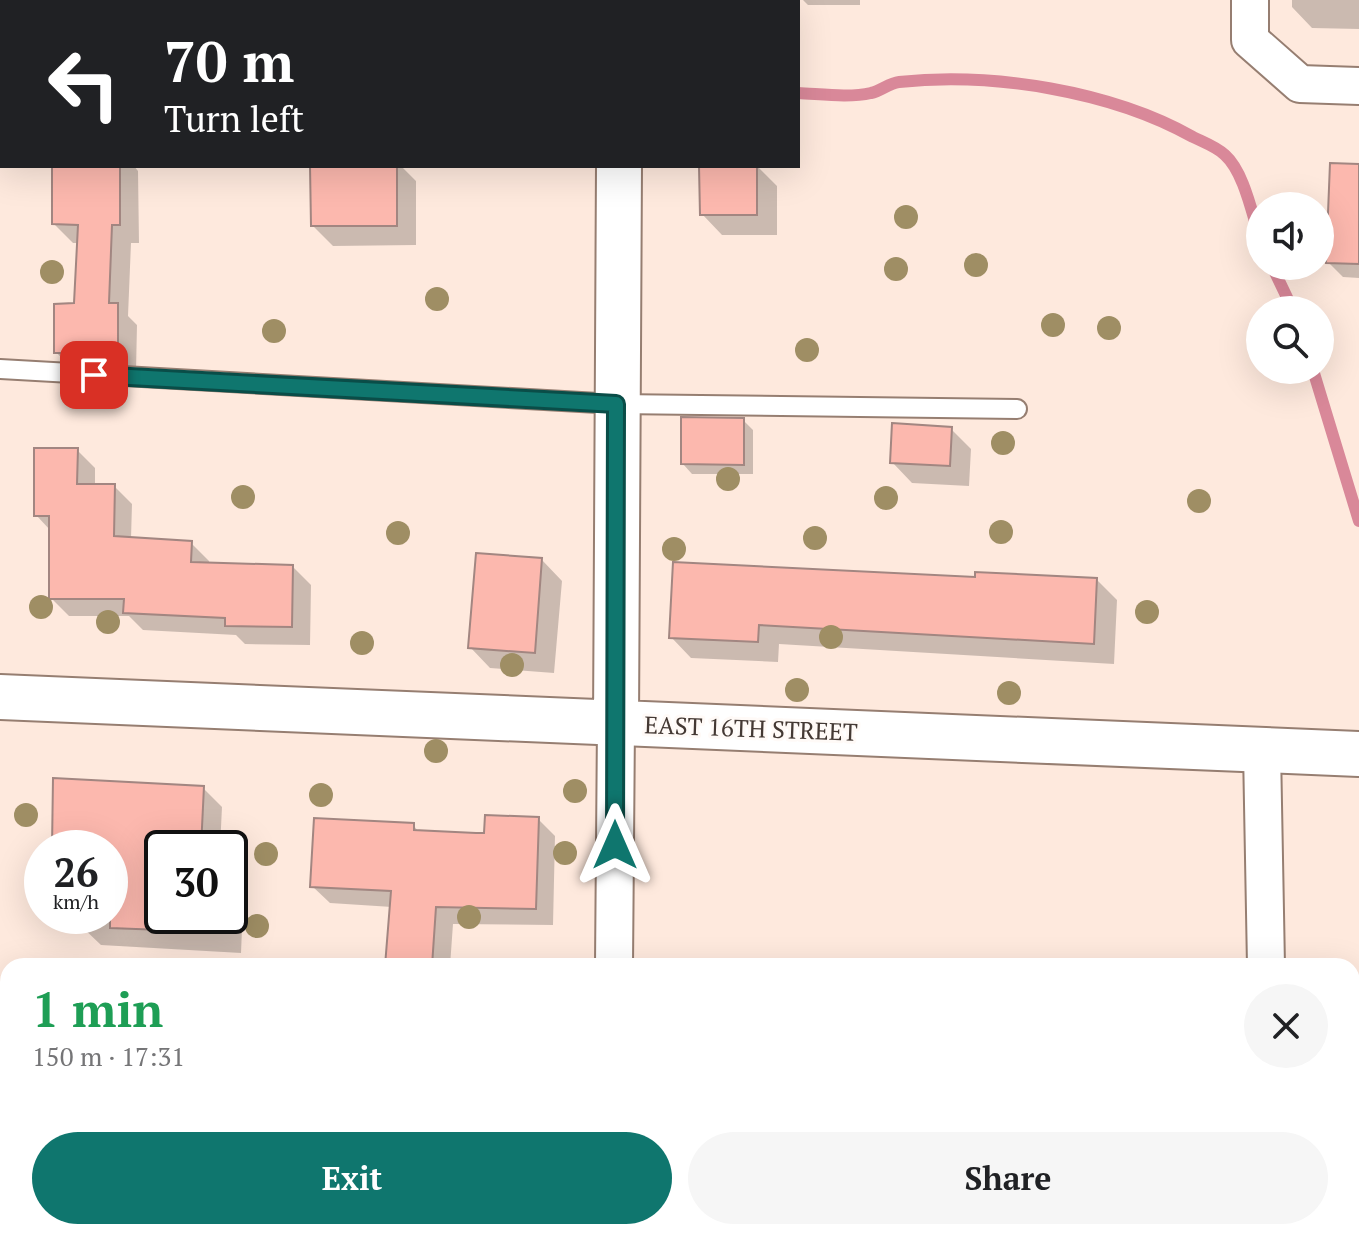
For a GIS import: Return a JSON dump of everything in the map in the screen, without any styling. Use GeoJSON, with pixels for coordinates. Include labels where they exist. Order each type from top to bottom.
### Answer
{"type":"FeatureCollection","features":[{"type":"Feature","properties":{"kind":"street"},"geometry":{"type":"LineString","coordinates":[[1250,0],[1250,40],[1300,84],[1359,86]]}},
{"type":"Feature","properties":{"kind":"street"},"geometry":{"type":"LineString","coordinates":[[614,958],[619,168]]}},
{"type":"Feature","properties":{"kind":"street","name":"EAST 16TH STREET"},"geometry":{"type":"LineString","coordinates":[[0,697],[1359,754]]}},
{"type":"Feature","properties":{"kind":"street"},"geometry":{"type":"LineString","coordinates":[[1262,750],[1266,958]]}},
{"type":"Feature","properties":{"kind":"lane"},"geometry":{"type":"LineString","coordinates":[[0,369],[616,404],[1017,409]]}},
{"type":"Feature","properties":{"kind":"building"},"geometry":{"type":"Polygon","coordinates":[[[1330,163],[1359,164],[1359,264],[1334,263],[1334,192],[1329,192],[1330,163]]]}},
{"type":"Feature","properties":{"kind":"building"},"geometry":{"type":"Polygon","coordinates":[[[52,168],[120,168],[120,225],[112,225],[109,303],[118,303],[118,353],[54,353],[54,304],[74,303],[78,225],[52,224],[52,168]]]}},
{"type":"Feature","properties":{"kind":"building"},"geometry":{"type":"Polygon","coordinates":[[[310,168],[397,168],[397,226],[311,226],[310,168]]]}},
{"type":"Feature","properties":{"kind":"building"},"geometry":{"type":"Polygon","coordinates":[[[699,168],[757,168],[757,215],[700,215],[699,168]]]}},
{"type":"Feature","properties":{"kind":"building"},"geometry":{"type":"Polygon","coordinates":[[[681,417],[744,418],[744,465],[681,464],[681,417]]]}},
{"type":"Feature","properties":{"kind":"building"},"geometry":{"type":"Polygon","coordinates":[[[892,423],[952,427],[950,466],[890,463],[892,423]]]}},
{"type":"Feature","properties":{"kind":"building"},"geometry":{"type":"Polygon","coordinates":[[[34,448],[78,448],[77,484],[115,484],[114,536],[192,541],[191,562],[293,565],[292,627],[225,626],[225,618],[123,613],[124,599],[49,599],[49,516],[34,516],[34,448]]]}},
{"type":"Feature","properties":{"kind":"building"},"geometry":{"type":"Polygon","coordinates":[[[476,553],[542,558],[535,653],[468,648],[476,553]]]}},
{"type":"Feature","properties":{"kind":"building"},"geometry":{"type":"Polygon","coordinates":[[[673,562],[975,577],[975,572],[1097,578],[1094,644],[759,625],[758,642],[669,638],[673,562]]]}},
{"type":"Feature","properties":{"kind":"building"},"geometry":{"type":"Polygon","coordinates":[[[53,778],[204,786],[202,830],[144,830],[144,929],[128,929],[128,830],[52,830],[53,778]]]}},
{"type":"Feature","properties":{"kind":"building"},"geometry":{"type":"Polygon","coordinates":[[[485,815],[539,817],[536,909],[436,907],[433,958],[386,958],[391,891],[310,887],[314,818],[414,823],[414,830],[484,833],[485,815]]]}},
{"type":"Feature","properties":{"kind":"waterway"},"geometry":{"type":"LineString","coordinates":[[800,93],[854,95],[875,92],[899,82],[935,80],[973,80],[1050,88],[1126,108],[1214,147],[1232,162],[1246,194]]}},
{"type":"Feature","properties":{"kind":"waterway"},"geometry":{"type":"LineString","coordinates":[[1279,280],[1286,296]]}},
{"type":"Feature","properties":{"kind":"waterway"},"geometry":{"type":"LineString","coordinates":[[1317,384],[1359,521]]}},
{"type":"Feature","properties":{"kind":"route"},"geometry":{"type":"LineString","coordinates":[[94,375],[616,404],[615,845]]}}]}
